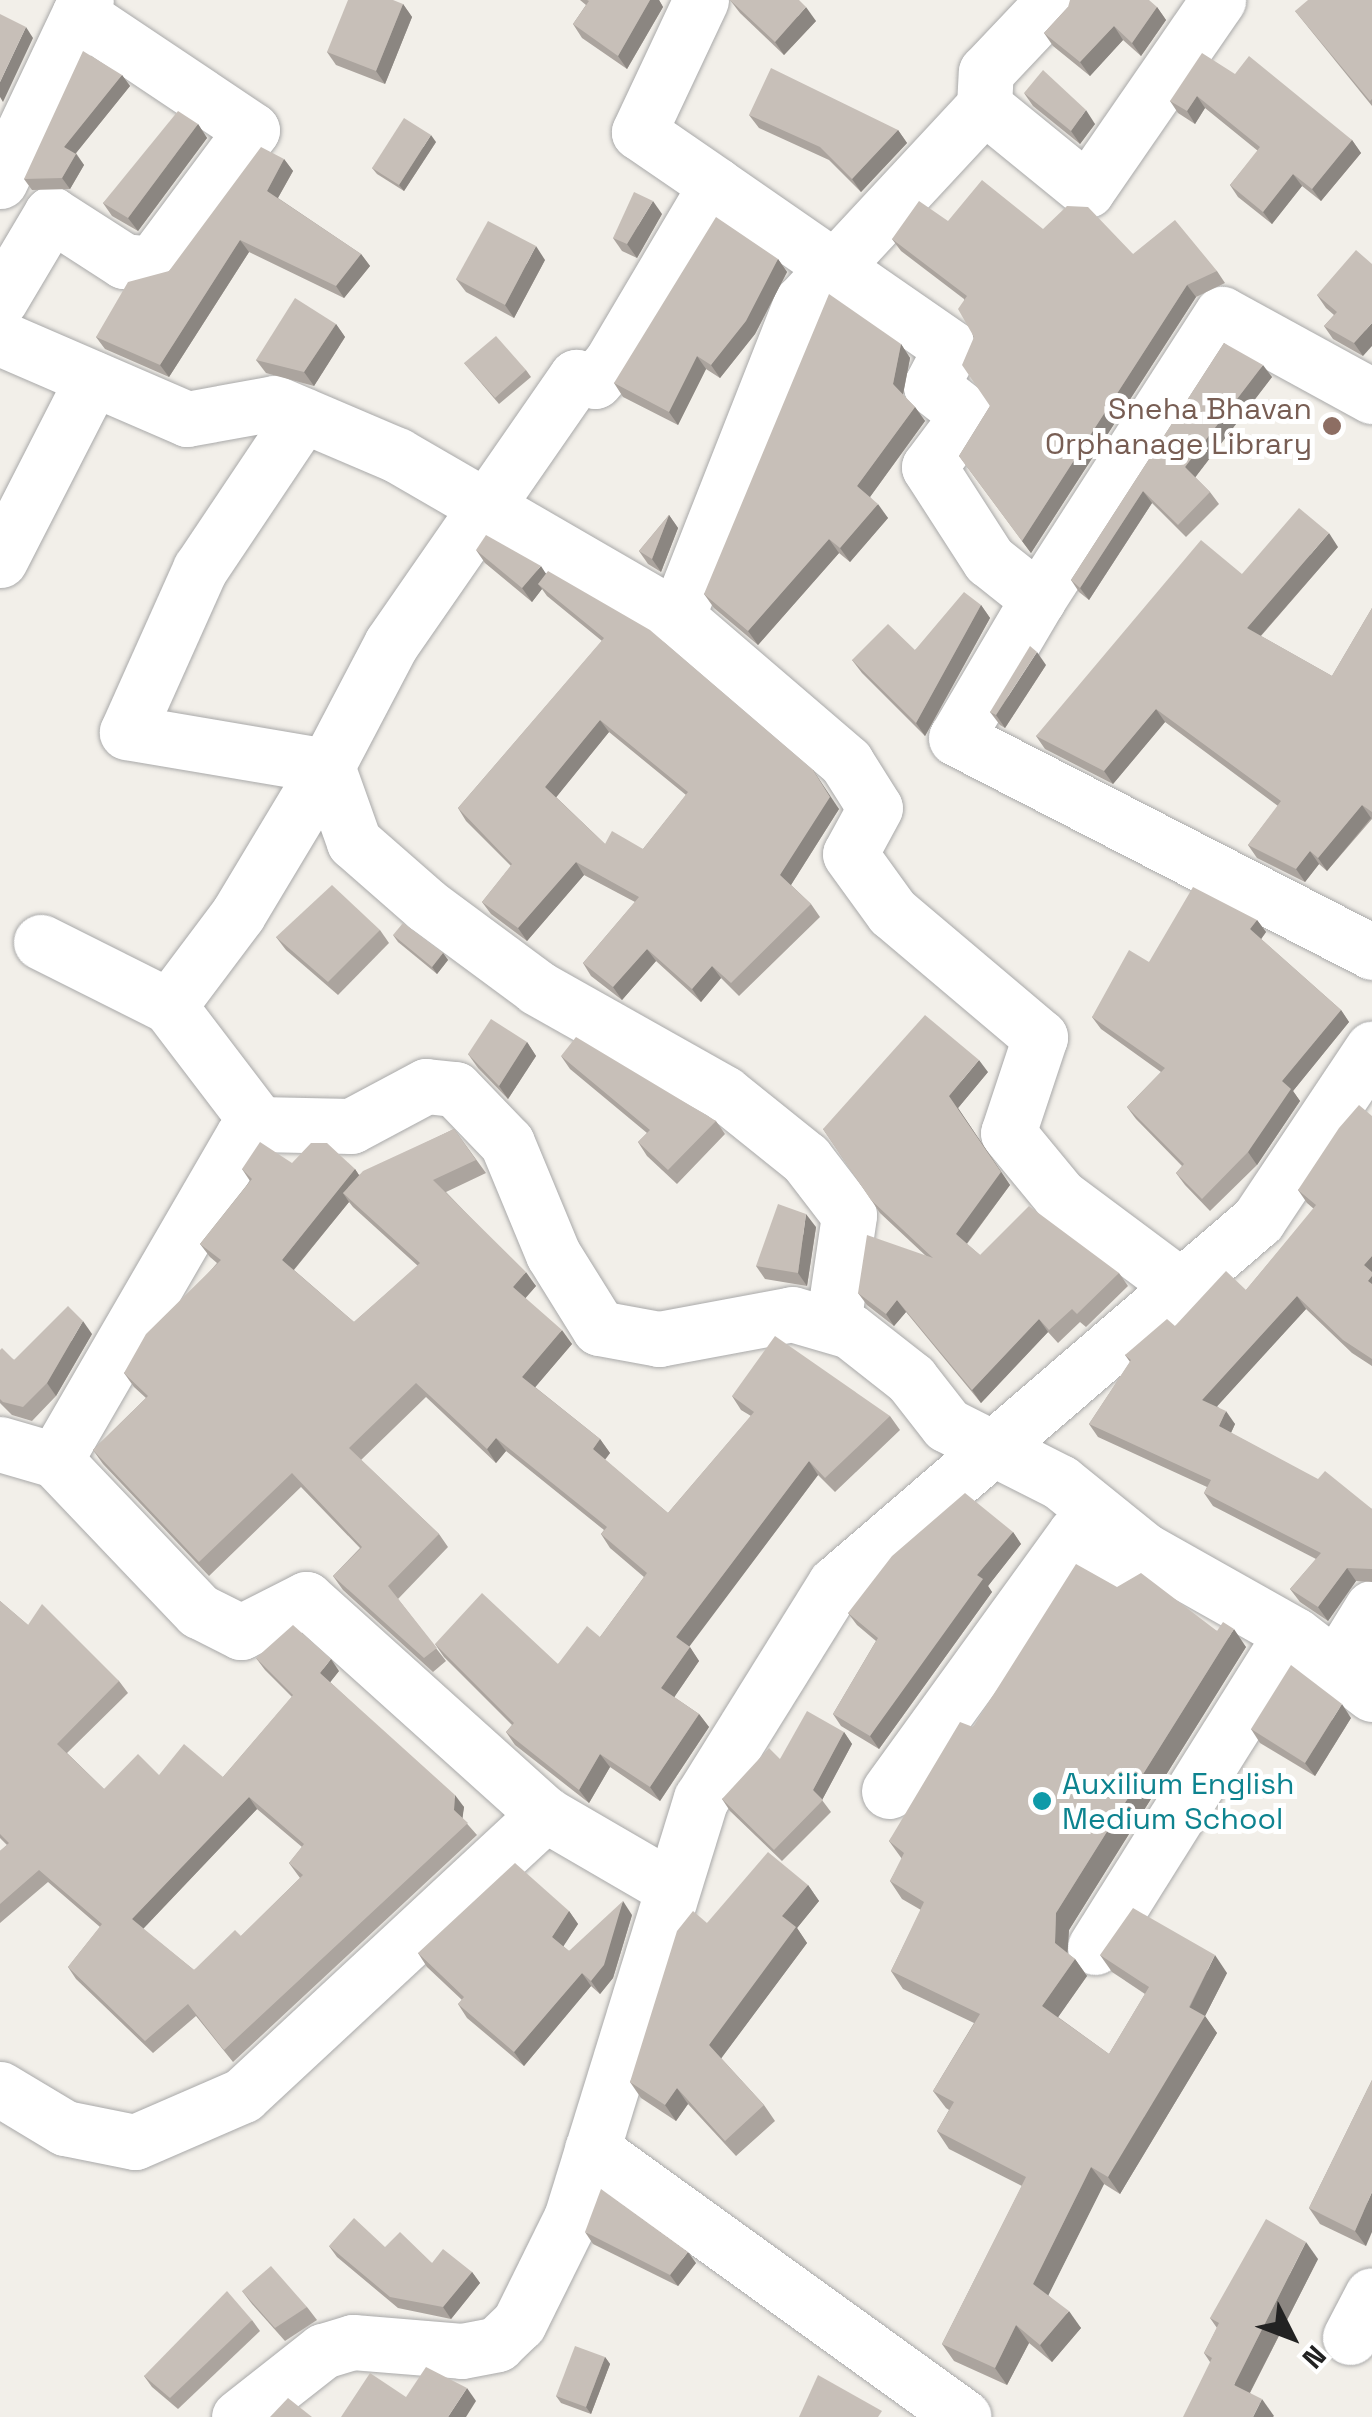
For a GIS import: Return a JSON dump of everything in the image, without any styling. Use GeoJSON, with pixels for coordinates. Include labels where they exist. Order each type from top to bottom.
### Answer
{"type":"FeatureCollection","features":[{"type":"Feature","properties":{"kind":"street"},"geometry":{"type":"LineString","coordinates":[[701,0],[638,132],[830,271],[951,348],[932,386],[968,415],[929,467],[989,560],[1038,599]]}},
{"type":"Feature","properties":{"kind":"street"},"geometry":{"type":"LineString","coordinates":[[676,616],[801,302],[984,106],[986,72],[1054,0]]}},
{"type":"Feature","properties":{"kind":"street"},"geometry":{"type":"LineString","coordinates":[[984,106],[1087,190],[1218,0]]}},
{"type":"Feature","properties":{"kind":"street"},"geometry":{"type":"LineString","coordinates":[[0,181],[82,7],[252,130],[152,264],[124,260],[50,214],[0,300]]}},
{"type":"Feature","properties":{"kind":"street"},"geometry":{"type":"LineString","coordinates":[[168,1006],[238,914],[327,766],[391,644],[492,509],[576,378],[595,380],[610,364],[716,185]]}},
{"type":"Feature","properties":{"kind":"street"},"geometry":{"type":"LineString","coordinates":[[1372,396],[1222,314],[1038,599],[956,738],[1372,952]]}},
{"type":"Feature","properties":{"kind":"street"},"geometry":{"type":"LineString","coordinates":[[0,338],[187,418],[275,403],[492,509],[676,616],[846,762],[875,808],[850,854],[892,912],[1040,1037],[1008,1133],[1060,1196],[1178,1284]]}},
{"type":"Feature","properties":{"kind":"street"},"geometry":{"type":"LineString","coordinates":[[0,560],[93,378]]}},
{"type":"Feature","properties":{"kind":"street"},"geometry":{"type":"LineString","coordinates":[[303,415],[200,569],[127,732],[327,766]]}},
{"type":"Feature","properties":{"kind":"street"},"geometry":{"type":"LineString","coordinates":[[327,766],[354,842],[426,906],[538,988],[724,1094],[806,1159],[849,1215],[834,1324]]}},
{"type":"Feature","properties":{"kind":"street"},"geometry":{"type":"LineString","coordinates":[[41,942],[168,1006],[259,1124]]}},
{"type":"Feature","properties":{"kind":"street"},"geometry":{"type":"LineString","coordinates":[[239,2417],[324,2351],[353,2342],[462,2352],[497,2344],[536,2295],[592,2149],[701,1799],[835,1584],[1178,1284],[1258,1220],[1372,1049]]}},
{"type":"Feature","properties":{"kind":"street"},"geometry":{"type":"LineString","coordinates":[[259,1124],[351,1126],[426,1086],[455,1089],[507,1143],[552,1254],[598,1328],[659,1339],[756,1316],[834,1324],[911,1379],[947,1424],[995,1447],[1283,1646]]}},
{"type":"Feature","properties":{"kind":"street"},"geometry":{"type":"LineString","coordinates":[[55,1460],[182,1226],[259,1124]]}},
{"type":"Feature","properties":{"kind":"street"},"geometry":{"type":"LineString","coordinates":[[0,1444],[55,1460],[200,1611],[242,1632],[306,1599],[544,1814],[672,1888]]}},
{"type":"Feature","properties":{"kind":"street"},"geometry":{"type":"LineString","coordinates":[[889,1791],[1074,1534],[1283,1646],[1355,1679],[1372,1608]]}},
{"type":"Feature","properties":{"kind":"street"},"geometry":{"type":"LineString","coordinates":[[1096,1947],[1283,1646]]}},
{"type":"Feature","properties":{"kind":"street"},"geometry":{"type":"LineString","coordinates":[[0,2089],[65,2128],[134,2142],[243,2095],[544,1814]]}},
{"type":"Feature","properties":{"kind":"street"},"geometry":{"type":"LineString","coordinates":[[592,2149],[963,2417]]}},
{"type":"Feature","properties":{"kind":"building"},"geometry":{"type":"Polygon","coordinates":[[[348,0],[393,0],[403,4],[376,71],[327,52],[348,0]]]}},
{"type":"Feature","properties":{"kind":"building"},"geometry":{"type":"Polygon","coordinates":[[[587,0],[650,0],[618,56],[573,24],[587,0]]]}},
{"type":"Feature","properties":{"kind":"building"},"geometry":{"type":"Polygon","coordinates":[[[730,0],[799,0],[806,7],[775,42],[730,0]]]}},
{"type":"Feature","properties":{"kind":"building"},"geometry":{"type":"Polygon","coordinates":[[[1070,0],[1149,0],[1157,7],[1132,43],[1114,26],[1080,62],[1044,33],[1070,0]]]}},
{"type":"Feature","properties":{"kind":"building"},"geometry":{"type":"Polygon","coordinates":[[[1308,0],[1372,0],[1370,101],[1295,11],[1308,0]]]}},
{"type":"Feature","properties":{"kind":"building"},"geometry":{"type":"Polygon","coordinates":[[[0,14],[26,27],[0,82],[0,14]]]}},
{"type":"Feature","properties":{"kind":"building"},"geometry":{"type":"Polygon","coordinates":[[[83,51],[122,75],[64,147],[76,154],[62,178],[24,179],[83,51]]]}},
{"type":"Feature","properties":{"kind":"building"},"geometry":{"type":"Polygon","coordinates":[[[1202,53],[1235,74],[1249,56],[1352,140],[1312,189],[1293,174],[1263,212],[1230,185],[1260,147],[1197,96],[1187,111],[1170,101],[1202,53]]]}},
{"type":"Feature","properties":{"kind":"building"},"geometry":{"type":"Polygon","coordinates":[[[771,68],[898,130],[852,179],[820,147],[749,115],[771,68]]]}},
{"type":"Feature","properties":{"kind":"building"},"geometry":{"type":"Polygon","coordinates":[[[1043,70],[1086,110],[1071,131],[1024,93],[1043,70]]]}},
{"type":"Feature","properties":{"kind":"building"},"geometry":{"type":"Polygon","coordinates":[[[178,111],[198,124],[128,218],[103,203],[178,111]]]}},
{"type":"Feature","properties":{"kind":"building"},"geometry":{"type":"Polygon","coordinates":[[[404,118],[431,135],[399,185],[372,168],[404,118]]]}},
{"type":"Feature","properties":{"kind":"building"},"geometry":{"type":"Polygon","coordinates":[[[261,147],[284,159],[267,191],[361,254],[336,286],[240,240],[160,365],[96,337],[128,282],[169,271],[261,147]]]}},
{"type":"Feature","properties":{"kind":"building"},"geometry":{"type":"Polygon","coordinates":[[[982,180],[1043,229],[1067,206],[1088,207],[1133,254],[1175,220],[1217,271],[1187,285],[1022,541],[959,456],[990,406],[962,365],[974,337],[958,309],[967,296],[892,239],[919,201],[948,221],[982,180]]]}},
{"type":"Feature","properties":{"kind":"building"},"geometry":{"type":"Polygon","coordinates":[[[634,192],[653,201],[627,244],[613,238],[634,192]]]}},
{"type":"Feature","properties":{"kind":"building"},"geometry":{"type":"Polygon","coordinates":[[[716,217],[778,259],[746,321],[711,365],[697,356],[669,412],[614,383],[716,217]]]}},
{"type":"Feature","properties":{"kind":"building"},"geometry":{"type":"Polygon","coordinates":[[[488,221],[536,246],[505,305],[456,279],[488,221]]]}},
{"type":"Feature","properties":{"kind":"building"},"geometry":{"type":"Polygon","coordinates":[[[1356,250],[1372,264],[1372,323],[1354,343],[1324,326],[1337,312],[1317,295],[1356,250]]]}},
{"type":"Feature","properties":{"kind":"building"},"geometry":{"type":"Polygon","coordinates":[[[829,294],[901,344],[893,384],[915,407],[857,486],[878,504],[840,548],[829,539],[748,631],[704,594],[829,294]]]}},
{"type":"Feature","properties":{"kind":"building"},"geometry":{"type":"Polygon","coordinates":[[[295,298],[336,324],[304,372],[256,360],[295,298]]]}},
{"type":"Feature","properties":{"kind":"building"},"geometry":{"type":"Polygon","coordinates":[[[496,336],[526,370],[495,398],[464,363],[496,336]]]}},
{"type":"Feature","properties":{"kind":"building"},"geometry":{"type":"Polygon","coordinates":[[[1224,343],[1263,365],[1185,467],[1210,492],[1178,525],[1143,491],[1080,588],[1071,580],[1224,343]]]}},
{"type":"Feature","properties":{"kind":"building"},"geometry":{"type":"Polygon","coordinates":[[[1299,508],[1329,533],[1247,628],[1332,676],[1372,608],[1372,812],[1362,805],[1318,858],[1310,851],[1296,869],[1248,845],[1281,801],[1156,709],[1104,771],[1036,736],[1201,540],[1242,574],[1299,508]]]}},
{"type":"Feature","properties":{"kind":"building"},"geometry":{"type":"Polygon","coordinates":[[[669,515],[652,559],[639,551],[669,515]]]}},
{"type":"Feature","properties":{"kind":"building"},"geometry":{"type":"Polygon","coordinates":[[[486,535],[541,566],[522,588],[476,550],[486,535]]]}},
{"type":"Feature","properties":{"kind":"building"},"geometry":{"type":"Polygon","coordinates":[[[548,571],[650,630],[813,770],[830,797],[780,875],[811,904],[731,983],[712,966],[692,989],[647,949],[613,987],[583,963],[639,897],[576,862],[518,928],[482,902],[512,864],[458,808],[604,638],[538,584],[548,571]],[[600,720],[545,787],[605,844],[612,831],[643,849],[688,792],[600,720]]]}},
{"type":"Feature","properties":{"kind":"building"},"geometry":{"type":"Polygon","coordinates":[[[964,592],[981,605],[916,723],[852,660],[888,624],[915,650],[964,592]]]}},
{"type":"Feature","properties":{"kind":"building"},"geometry":{"type":"Polygon","coordinates":[[[1030,646],[1037,652],[996,715],[990,712],[1030,646]]]}},
{"type":"Feature","properties":{"kind":"building"},"geometry":{"type":"Polygon","coordinates":[[[332,885],[380,930],[328,982],[276,937],[332,885]]]}},
{"type":"Feature","properties":{"kind":"building"},"geometry":{"type":"Polygon","coordinates":[[[1193,887],[1257,920],[1250,929],[1341,1010],[1282,1081],[1291,1089],[1248,1152],[1202,1199],[1176,1173],[1184,1164],[1127,1107],[1165,1068],[1092,1017],[1129,950],[1149,962],[1193,887]]]}},
{"type":"Feature","properties":{"kind":"building"},"geometry":{"type":"Polygon","coordinates":[[[403,923],[443,953],[432,967],[393,935],[403,923]]]}},
{"type":"Feature","properties":{"kind":"building"},"geometry":{"type":"Polygon","coordinates":[[[925,1015],[979,1060],[949,1096],[1001,1172],[956,1234],[980,1255],[1029,1206],[1119,1273],[1077,1314],[1072,1309],[1049,1330],[1039,1319],[972,1390],[897,1300],[886,1314],[858,1293],[867,1235],[933,1258],[871,1200],[823,1129],[925,1015]]]}},
{"type":"Feature","properties":{"kind":"building"},"geometry":{"type":"Polygon","coordinates":[[[491,1019],[527,1042],[499,1086],[468,1054],[491,1019]]]}},
{"type":"Feature","properties":{"kind":"building"},"geometry":{"type":"Polygon","coordinates":[[[576,1037],[716,1121],[668,1170],[638,1142],[650,1130],[561,1056],[576,1037]]]}},
{"type":"Feature","properties":{"kind":"building"},"geometry":{"type":"Polygon","coordinates":[[[1359,1105],[1372,1116],[1372,1256],[1364,1265],[1372,1272],[1368,1281],[1372,1284],[1372,1359],[1343,1340],[1297,1296],[1202,1400],[1226,1411],[1219,1426],[1318,1479],[1325,1471],[1372,1509],[1372,1569],[1347,1568],[1318,1607],[1290,1589],[1321,1553],[1204,1493],[1211,1480],[1089,1424],[1131,1360],[1125,1355],[1167,1319],[1175,1326],[1226,1271],[1246,1290],[1316,1205],[1298,1190],[1359,1105]]]}},
{"type":"Feature","properties":{"kind":"building"},"geometry":{"type":"Polygon","coordinates":[[[454,1129],[476,1160],[433,1180],[526,1272],[513,1287],[562,1330],[522,1377],[600,1439],[593,1449],[668,1513],[754,1412],[732,1396],[775,1336],[890,1416],[825,1478],[809,1461],[676,1637],[690,1647],[661,1688],[699,1714],[650,1787],[600,1754],[579,1790],[506,1732],[514,1723],[435,1644],[482,1593],[558,1664],[587,1626],[600,1637],[647,1573],[601,1534],[607,1527],[496,1438],[487,1449],[416,1383],[349,1448],[439,1534],[388,1586],[437,1648],[424,1658],[333,1576],[362,1547],[292,1473],[199,1562],[93,1450],[148,1396],[124,1373],[146,1334],[221,1260],[200,1244],[252,1179],[242,1169],[260,1142],[292,1163],[311,1143],[327,1143],[355,1169],[282,1260],[354,1322],[420,1263],[343,1193],[363,1171],[454,1129]]]}},
{"type":"Feature","properties":{"kind":"building"},"geometry":{"type":"Polygon","coordinates":[[[778,1204],[806,1214],[798,1273],[756,1266],[778,1204]]]}},
{"type":"Feature","properties":{"kind":"building"},"geometry":{"type":"Polygon","coordinates":[[[68,1306],[83,1321],[47,1383],[23,1407],[3,1402],[0,1350],[14,1360],[68,1306]]]}},
{"type":"Feature","properties":{"kind":"building"},"geometry":{"type":"Polygon","coordinates":[[[965,1493],[1013,1532],[977,1575],[983,1579],[870,1736],[833,1714],[878,1638],[848,1613],[892,1556],[965,1493]]]}},
{"type":"Feature","properties":{"kind":"building"},"geometry":{"type":"Polygon","coordinates":[[[1076,1564],[1117,1587],[1141,1573],[1217,1631],[1223,1622],[1234,1629],[1056,1913],[1055,1943],[1075,1959],[1042,2006],[1109,2054],[1149,1987],[1100,1955],[1133,1908],[1215,1955],[1189,2007],[1205,2016],[1108,2177],[1091,2167],[1033,2284],[1069,2311],[1040,2345],[1016,2325],[995,2368],[942,2344],[1026,2177],[937,2131],[954,2102],[933,2091],[980,2014],[891,1971],[924,1902],[890,1881],[904,1853],[889,1841],[960,1722],[973,1727],[1076,1564]]]}},
{"type":"Feature","properties":{"kind":"building"},"geometry":{"type":"Polygon","coordinates":[[[0,1601],[28,1625],[42,1604],[119,1681],[57,1744],[104,1789],[138,1754],[159,1775],[184,1744],[223,1777],[293,1695],[256,1658],[293,1625],[331,1659],[320,1673],[455,1795],[454,1810],[468,1823],[224,2050],[188,2004],[145,2041],[68,1967],[102,1924],[39,1870],[0,1904],[0,1851],[9,1843],[0,1834],[0,1601]],[[249,1797],[132,1919],[194,1970],[235,1930],[241,1936],[303,1875],[289,1863],[304,1844],[249,1797]]]}},
{"type":"Feature","properties":{"kind":"building"},"geometry":{"type":"Polygon","coordinates":[[[1291,1665],[1342,1704],[1305,1763],[1251,1729],[1291,1665]]]}},
{"type":"Feature","properties":{"kind":"building"},"geometry":{"type":"Polygon","coordinates":[[[807,1711],[844,1732],[813,1790],[823,1800],[774,1850],[722,1799],[769,1748],[780,1759],[807,1711]]]}},
{"type":"Feature","properties":{"kind":"building"},"geometry":{"type":"Polygon","coordinates":[[[768,1852],[808,1885],[782,1916],[796,1927],[709,2045],[764,2105],[725,2141],[677,2088],[665,2105],[630,2082],[677,1931],[693,1911],[707,1923],[768,1852]]]}},
{"type":"Feature","properties":{"kind":"building"},"geometry":{"type":"Polygon","coordinates":[[[515,1863],[569,1911],[552,1937],[569,1951],[623,1901],[604,1965],[591,1981],[582,1973],[514,2052],[458,2004],[464,1997],[418,1953],[515,1863]]]}},
{"type":"Feature","properties":{"kind":"building"},"geometry":{"type":"Polygon","coordinates":[[[1372,2080],[1372,2192],[1355,2231],[1309,2208],[1372,2080]]]}},
{"type":"Feature","properties":{"kind":"building"},"geometry":{"type":"Polygon","coordinates":[[[601,2189],[688,2252],[670,2275],[585,2232],[601,2189]]]}},
{"type":"Feature","properties":{"kind":"building"},"geometry":{"type":"Polygon","coordinates":[[[354,2218],[385,2247],[400,2232],[432,2263],[443,2249],[472,2272],[443,2307],[390,2297],[329,2246],[354,2218]]]}},
{"type":"Feature","properties":{"kind":"building"},"geometry":{"type":"Polygon","coordinates":[[[1266,2219],[1306,2242],[1234,2385],[1262,2399],[1253,2417],[1183,2417],[1212,2358],[1204,2353],[1219,2323],[1210,2318],[1266,2219]]]}},
{"type":"Feature","properties":{"kind":"building"},"geometry":{"type":"Polygon","coordinates":[[[271,2266],[307,2307],[275,2328],[242,2291],[271,2266]]]}},
{"type":"Feature","properties":{"kind":"building"},"geometry":{"type":"Polygon","coordinates":[[[227,2291],[252,2320],[170,2398],[144,2376],[227,2291]]]}},
{"type":"Feature","properties":{"kind":"building"},"geometry":{"type":"Polygon","coordinates":[[[575,2346],[605,2357],[586,2407],[556,2396],[575,2346]]]}},
{"type":"Feature","properties":{"kind":"building"},"geometry":{"type":"Polygon","coordinates":[[[426,2367],[467,2388],[448,2417],[341,2417],[370,2373],[406,2397],[426,2367]]]}},
{"type":"Feature","properties":{"kind":"building"},"geometry":{"type":"Polygon","coordinates":[[[818,2375],[882,2411],[878,2417],[799,2417],[818,2375]]]}},
{"type":"Feature","properties":{"kind":"building"},"geometry":{"type":"Polygon","coordinates":[[[288,2398],[312,2417],[270,2417],[288,2398]]]}},
{"type":"Feature","properties":{"kind":"place","name":"Sneha Bhavan Orphanage Library"},"geometry":{"type":"Point","coordinates":[1332,426]}},
{"type":"Feature","properties":{"kind":"place","name":"Auxilium English Medium School"},"geometry":{"type":"Point","coordinates":[1042,1801]}}]}
